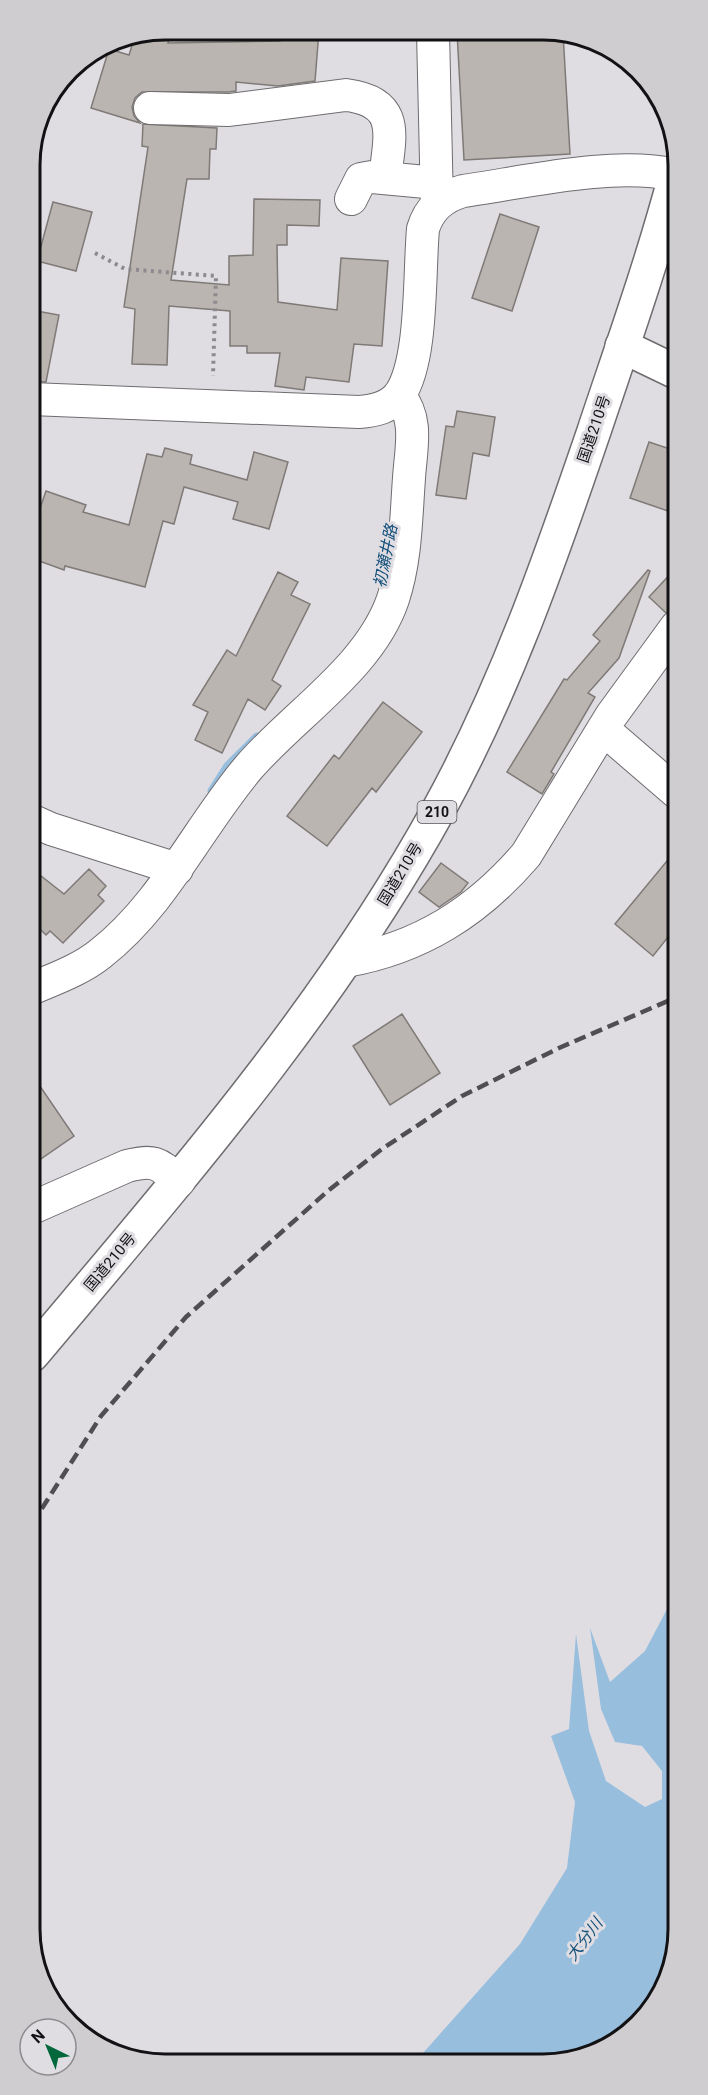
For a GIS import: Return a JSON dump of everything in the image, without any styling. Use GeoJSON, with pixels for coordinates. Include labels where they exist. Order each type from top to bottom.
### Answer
{"type":"FeatureCollection","features":[{"type":"Feature","properties":{"kind":"main road","name":"国道210号"},"geometry":{"type":"LineString","coordinates":[[40,1345],[179,1181],[277,1058],[346,962],[439,809],[486,715],[534,602],[622,346],[668,199]]}},
{"type":"Feature","properties":{"kind":"main road"},"geometry":{"type":"LineString","coordinates":[[622,346],[668,368]]}},
{"type":"Feature","properties":{"kind":"street"},"geometry":{"type":"LineString","coordinates":[[41,399],[359,412],[383,407],[399,395],[412,364],[423,230],[437,193],[433,40]]}},
{"type":"Feature","properties":{"kind":"street"},"geometry":{"type":"LineString","coordinates":[[150,108],[229,110],[346,95],[362,97],[384,111],[388,120],[390,133],[385,178]]}},
{"type":"Feature","properties":{"kind":"street"},"geometry":{"type":"LineString","coordinates":[[351,200],[354,188],[361,179],[385,178],[437,193],[618,170],[655,170],[668,174]]}},
{"type":"Feature","properties":{"kind":"street"},"geometry":{"type":"LineString","coordinates":[[41,984],[99,955],[145,910],[249,767],[352,663],[366,645],[392,601],[403,554],[412,425],[410,408],[399,395]]}},
{"type":"Feature","properties":{"kind":"street"},"geometry":{"type":"LineString","coordinates":[[346,962],[377,956],[408,945],[454,920],[481,900],[526,855],[632,684],[668,638]]}},
{"type":"Feature","properties":{"kind":"street"},"geometry":{"type":"LineString","coordinates":[[603,729],[668,785]]}},
{"type":"Feature","properties":{"kind":"street"},"geometry":{"type":"LineString","coordinates":[[41,824],[177,869]]}},
{"type":"Feature","properties":{"kind":"street"},"geometry":{"type":"LineString","coordinates":[[40,1204],[127,1166],[143,1162],[159,1164],[179,1181]]}},
{"type":"Feature","properties":{"kind":"path"},"geometry":{"type":"LineString","coordinates":[[95,253],[125,268],[216,276],[213,407]]}},
{"type":"Feature","properties":{"kind":"water","name":"大分川"},"geometry":{"type":"Polygon","coordinates":[[[667,1609],[667,1937],[661,1969],[651,1992],[631,2018],[618,2029],[605,2038],[575,2050],[542,2054],[422,2054],[520,1944],[567,1868],[575,1802],[551,1736],[569,1729],[576,1634],[589,1731],[606,1781],[645,1807],[662,1799],[662,1771],[642,1746],[615,1742],[601,1709],[590,1628],[610,1682],[645,1651],[667,1609]]]}},
{"type":"Feature","properties":{"kind":"building"},"geometry":{"type":"Polygon","coordinates":[[[166,40],[169,40],[168,43],[318,40],[315,81],[278,86],[236,82],[236,91],[228,92],[142,92],[135,98],[132,107],[134,116],[140,123],[91,108],[107,55],[116,51],[129,55],[132,45],[166,40]]]}},
{"type":"Feature","properties":{"kind":"building"},"geometry":{"type":"Polygon","coordinates":[[[457,40],[542,40],[564,43],[570,154],[464,160],[457,40]]]}},
{"type":"Feature","properties":{"kind":"building"},"geometry":{"type":"Polygon","coordinates":[[[143,124],[217,128],[216,149],[210,149],[209,179],[187,179],[171,280],[229,285],[229,256],[253,255],[254,199],[320,200],[319,226],[287,225],[287,245],[277,245],[278,302],[337,310],[341,258],[388,261],[382,346],[354,344],[349,382],[306,377],[304,390],[275,386],[280,353],[247,353],[247,346],[230,346],[230,311],[169,306],[167,365],[132,364],[135,309],[124,307],[148,147],[142,146],[143,124]]]}},
{"type":"Feature","properties":{"kind":"building"},"geometry":{"type":"Polygon","coordinates":[[[53,202],[92,212],[76,271],[41,262],[41,246],[53,202]]]}},
{"type":"Feature","properties":{"kind":"building"},"geometry":{"type":"Polygon","coordinates":[[[500,214],[539,227],[512,311],[472,298],[500,214]]]}},
{"type":"Feature","properties":{"kind":"building"},"geometry":{"type":"Polygon","coordinates":[[[41,312],[59,315],[46,382],[41,382],[41,312]]]}},
{"type":"Feature","properties":{"kind":"building"},"geometry":{"type":"Polygon","coordinates":[[[457,411],[495,417],[489,456],[473,453],[466,499],[436,495],[446,426],[454,427],[457,411]]]}},
{"type":"Feature","properties":{"kind":"building"},"geometry":{"type":"Polygon","coordinates":[[[649,442],[668,448],[668,511],[630,498],[649,442]]]}},
{"type":"Feature","properties":{"kind":"building"},"geometry":{"type":"Polygon","coordinates":[[[165,448],[192,455],[190,464],[247,480],[254,452],[288,462],[269,529],[233,519],[238,502],[184,487],[174,524],[163,521],[145,587],[65,566],[64,570],[41,562],[41,506],[46,491],[86,505],[83,512],[129,525],[147,454],[162,457],[165,448]]]}},
{"type":"Feature","properties":{"kind":"building"},"geometry":{"type":"Polygon","coordinates":[[[648,570],[650,571],[619,658],[588,693],[595,697],[551,772],[554,774],[542,794],[507,772],[564,679],[567,680],[600,641],[593,635],[648,570]]]}},
{"type":"Feature","properties":{"kind":"building"},"geometry":{"type":"Polygon","coordinates":[[[278,572],[298,582],[291,595],[310,604],[272,680],[281,686],[265,710],[248,699],[222,753],[195,740],[208,712],[193,705],[227,650],[236,656],[278,572]]]}},
{"type":"Feature","properties":{"kind":"building"},"geometry":{"type":"Polygon","coordinates":[[[668,577],[668,612],[649,597],[668,577]]]}},
{"type":"Feature","properties":{"kind":"building"},"geometry":{"type":"Polygon","coordinates":[[[383,702],[422,732],[376,792],[372,788],[327,846],[287,816],[334,755],[339,759],[383,702]]]}},
{"type":"Feature","properties":{"kind":"building"},"geometry":{"type":"Polygon","coordinates":[[[668,860],[668,938],[653,956],[615,924],[668,860]]]}},
{"type":"Feature","properties":{"kind":"building"},"geometry":{"type":"Polygon","coordinates":[[[441,863],[468,883],[461,892],[439,907],[419,892],[441,863]]]}},
{"type":"Feature","properties":{"kind":"building"},"geometry":{"type":"Polygon","coordinates":[[[89,869],[106,886],[98,895],[104,901],[63,943],[50,931],[46,935],[41,930],[41,876],[64,894],[89,869]]]}},
{"type":"Feature","properties":{"kind":"building"},"geometry":{"type":"Polygon","coordinates":[[[402,1014],[440,1073],[390,1105],[353,1046],[402,1014]]]}},
{"type":"Feature","properties":{"kind":"building"},"geometry":{"type":"Polygon","coordinates":[[[40,1087],[74,1136],[40,1159],[40,1087]]]}},
{"type":"Feature","properties":{"kind":"waterway","name":"初瀬井路"},"geometry":{"type":"LineString","coordinates":[[212,791],[228,766],[257,737]]}},
{"type":"Feature","properties":{"kind":"railway"},"geometry":{"type":"LineString","coordinates":[[40,1511],[101,1416],[186,1317],[329,1190],[382,1149],[462,1096],[559,1048],[668,1001]]}}]}
